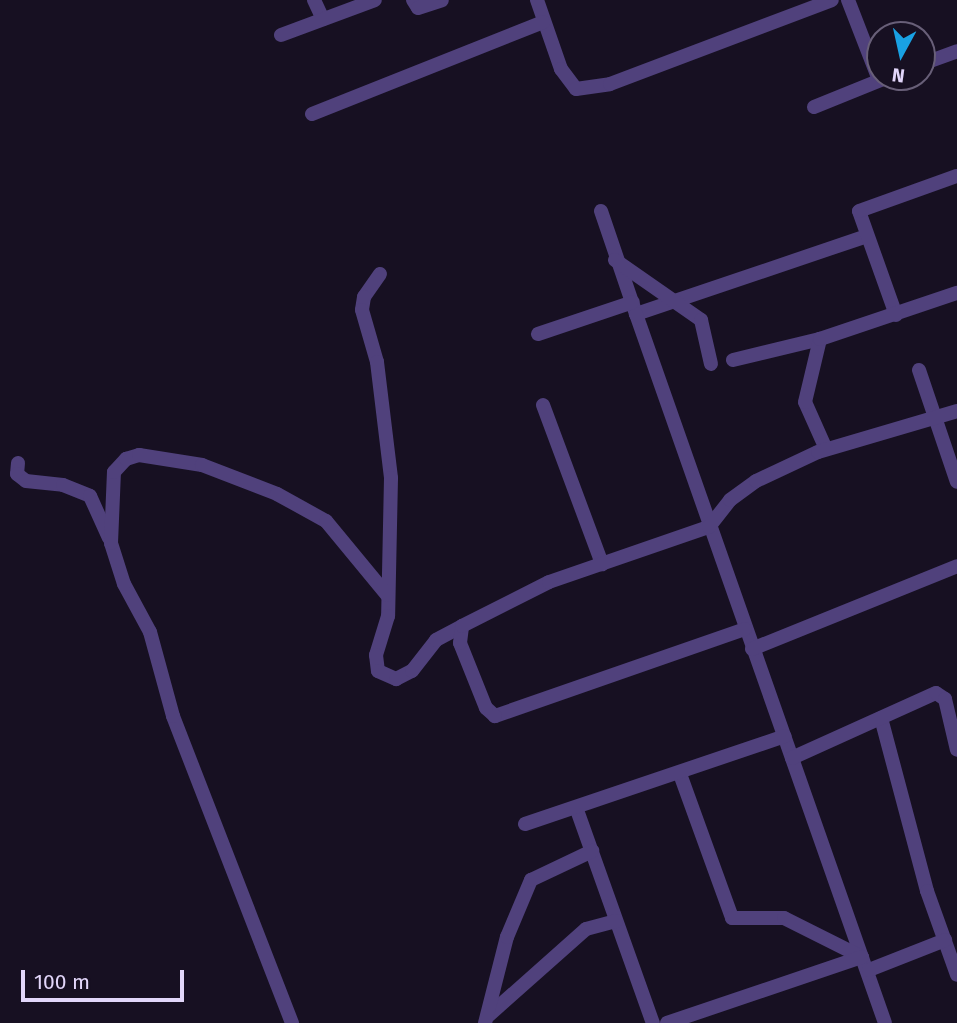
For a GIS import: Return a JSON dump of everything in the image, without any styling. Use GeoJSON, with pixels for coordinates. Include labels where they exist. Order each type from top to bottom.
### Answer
{"type":"FeatureCollection","features":[{"type":"Feature","properties":{"kind":"street"},"geometry":{"type":"LineString","coordinates":[[314,0],[323,19]]}},
{"type":"Feature","properties":{"kind":"street"},"geometry":{"type":"LineString","coordinates":[[281,35],[376,0]]}},
{"type":"Feature","properties":{"kind":"street"},"geometry":{"type":"LineString","coordinates":[[413,0],[418,8],[442,0]]}},
{"type":"Feature","properties":{"kind":"street"},"geometry":{"type":"LineString","coordinates":[[537,0],[561,69],[576,89],[610,83],[832,0]]}},
{"type":"Feature","properties":{"kind":"street"},"geometry":{"type":"LineString","coordinates":[[848,0],[866,41]]}},
{"type":"Feature","properties":{"kind":"street"},"geometry":{"type":"LineString","coordinates":[[312,114],[543,22]]}},
{"type":"Feature","properties":{"kind":"street"},"geometry":{"type":"LineString","coordinates":[[936,59],[957,51]]}},
{"type":"Feature","properties":{"kind":"street"},"geometry":{"type":"LineString","coordinates":[[814,107],[866,86]]}},
{"type":"Feature","properties":{"kind":"street"},"geometry":{"type":"LineString","coordinates":[[896,315],[859,211],[957,176]]}},
{"type":"Feature","properties":{"kind":"street"},"geometry":{"type":"LineString","coordinates":[[601,211],[615,260],[752,649],[786,736],[885,1023]]}},
{"type":"Feature","properties":{"kind":"street"},"geometry":{"type":"LineString","coordinates":[[538,334],[634,308],[677,301],[867,236]]}},
{"type":"Feature","properties":{"kind":"street"},"geometry":{"type":"LineString","coordinates":[[615,260],[701,320],[711,365]]}},
{"type":"Feature","properties":{"kind":"street"},"geometry":{"type":"LineString","coordinates":[[380,274],[364,297],[362,310],[377,362],[391,478],[388,616],[376,655],[378,670],[386,677],[396,679],[412,671],[436,640],[549,582],[709,527],[730,500],[756,481],[826,449],[957,411]]}},
{"type":"Feature","properties":{"kind":"street"},"geometry":{"type":"LineString","coordinates":[[733,360],[820,340],[957,293]]}},
{"type":"Feature","properties":{"kind":"street"},"geometry":{"type":"LineString","coordinates":[[820,340],[805,402],[826,449]]}},
{"type":"Feature","properties":{"kind":"street"},"geometry":{"type":"LineString","coordinates":[[919,370],[957,482]]}},
{"type":"Feature","properties":{"kind":"street"},"geometry":{"type":"LineString","coordinates":[[543,405],[602,564]]}},
{"type":"Feature","properties":{"kind":"street"},"geometry":{"type":"LineString","coordinates":[[111,543],[114,472],[126,459],[139,454],[202,466],[277,494],[327,521],[387,596]]}},
{"type":"Feature","properties":{"kind":"street"},"geometry":{"type":"LineString","coordinates":[[18,463],[18,474],[26,481],[63,485],[90,496],[111,543],[124,584],[150,632],[173,716],[292,1023]]}},
{"type":"Feature","properties":{"kind":"street"},"geometry":{"type":"LineString","coordinates":[[752,649],[957,566]]}},
{"type":"Feature","properties":{"kind":"street"},"geometry":{"type":"LineString","coordinates":[[462,626],[460,643],[486,708],[495,716],[745,629]]}},
{"type":"Feature","properties":{"kind":"street"},"geometry":{"type":"LineString","coordinates":[[792,758],[936,693],[944,699],[957,750]]}},
{"type":"Feature","properties":{"kind":"street"},"geometry":{"type":"LineString","coordinates":[[881,718],[927,891],[957,975]]}},
{"type":"Feature","properties":{"kind":"street"},"geometry":{"type":"LineString","coordinates":[[525,824],[577,810],[786,736]]}},
{"type":"Feature","properties":{"kind":"street"},"geometry":{"type":"LineString","coordinates":[[680,774],[732,918],[784,918],[865,964]]}},
{"type":"Feature","properties":{"kind":"street"},"geometry":{"type":"LineString","coordinates":[[577,810],[616,921],[659,1023],[945,940]]}},
{"type":"Feature","properties":{"kind":"street"},"geometry":{"type":"LineString","coordinates":[[487,1020],[507,937],[531,880],[592,851]]}},
{"type":"Feature","properties":{"kind":"street"},"geometry":{"type":"LineString","coordinates":[[487,1020],[586,929],[616,921]]}}]}
